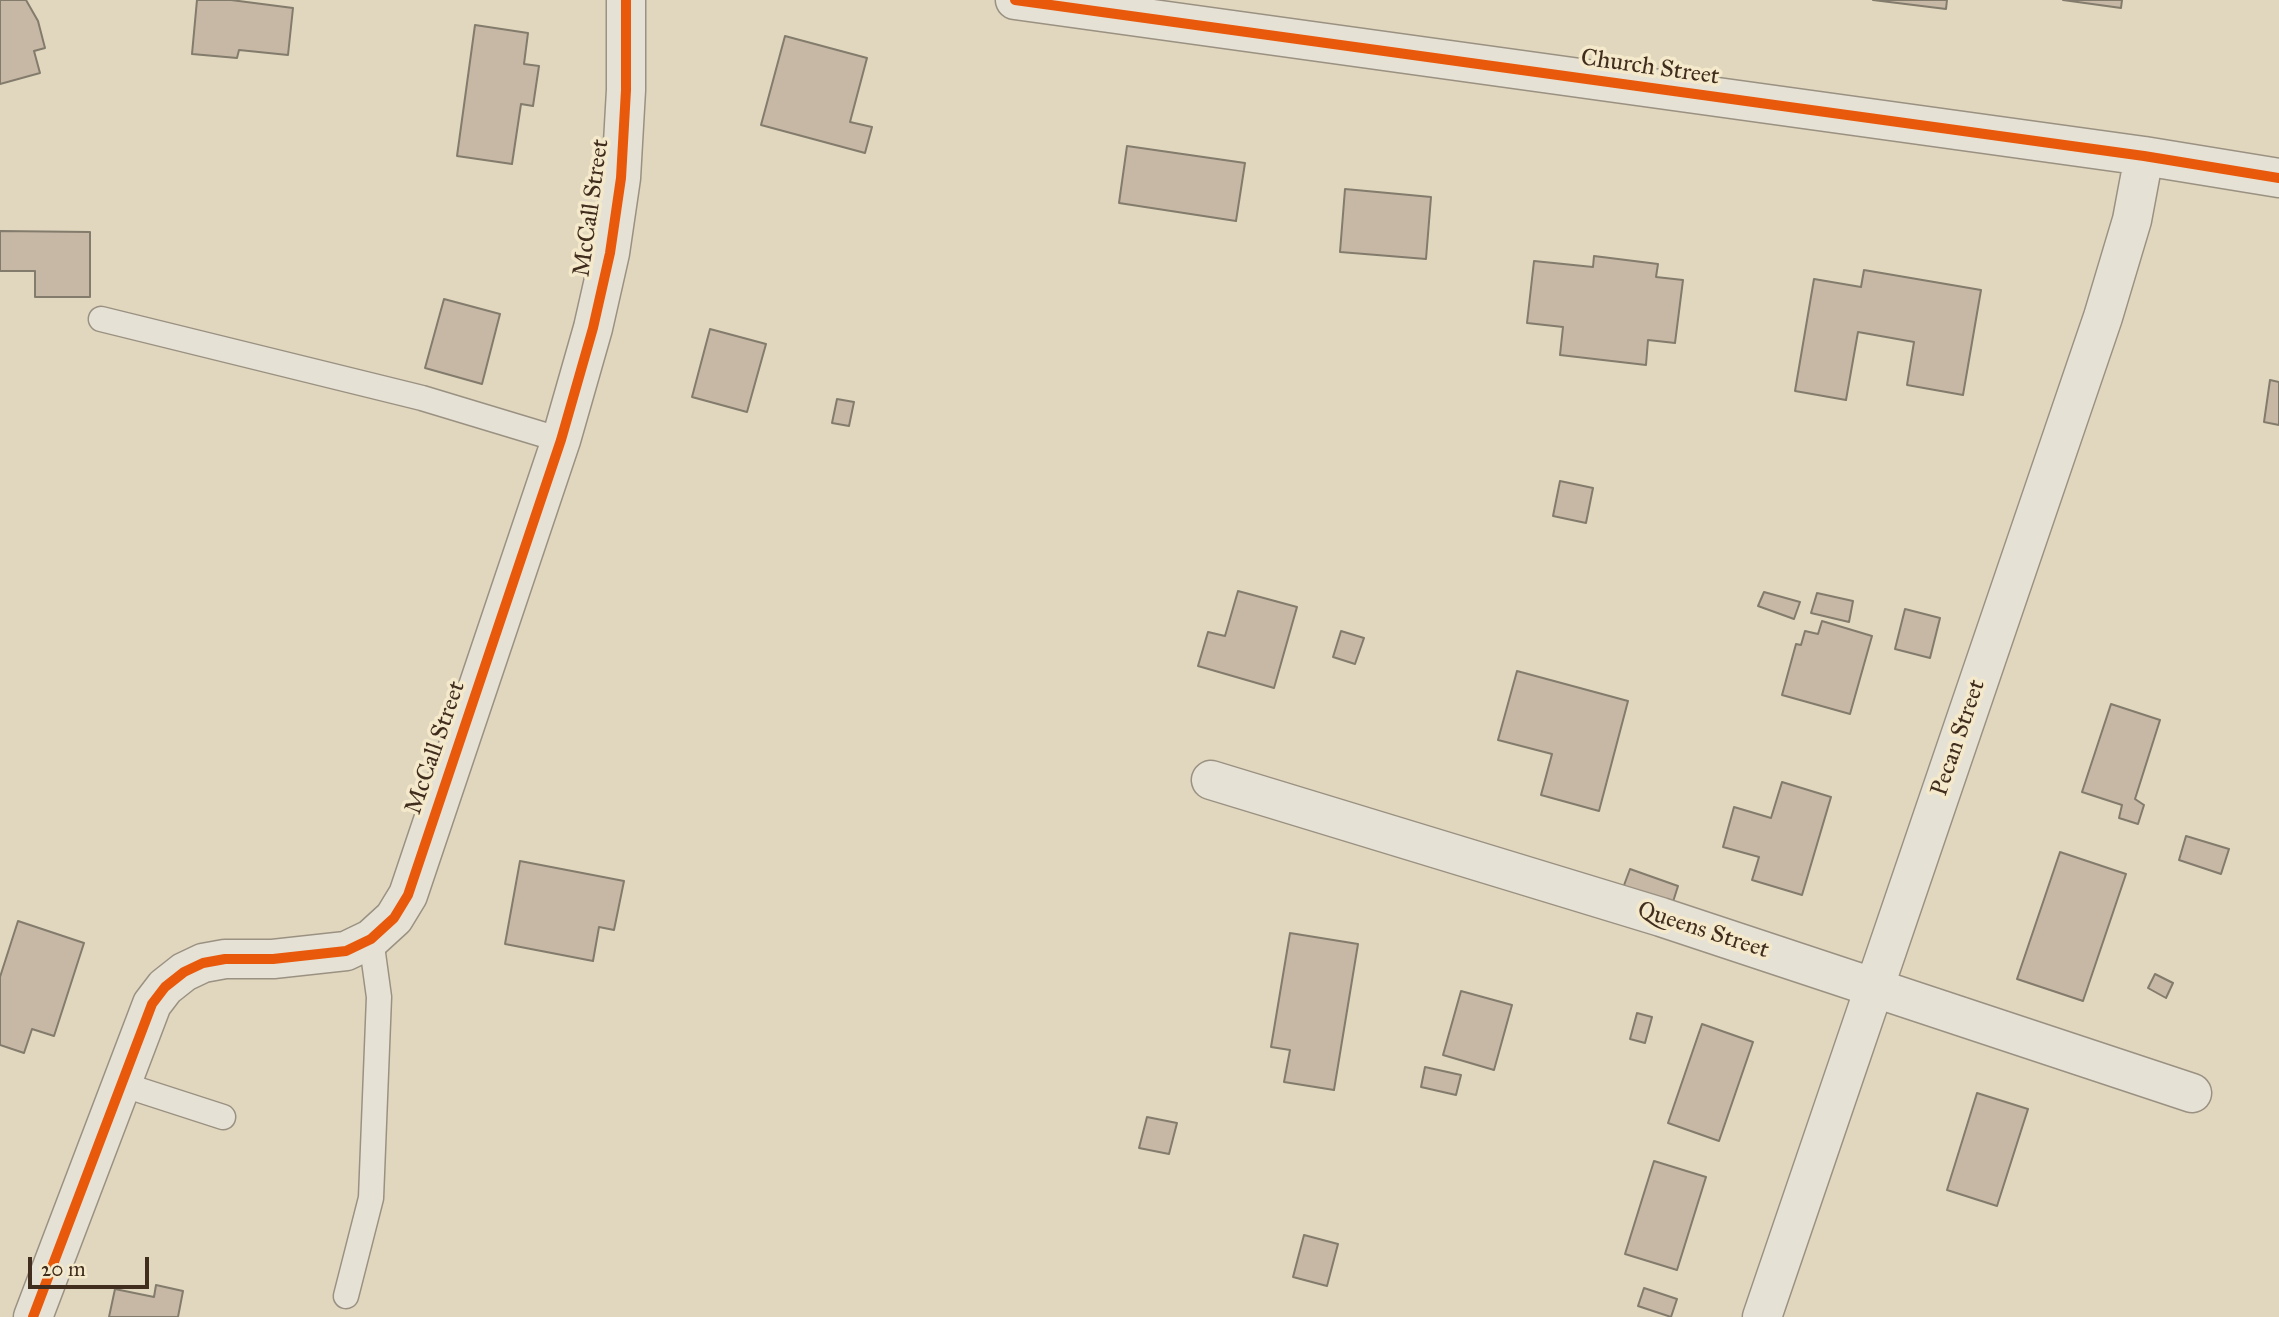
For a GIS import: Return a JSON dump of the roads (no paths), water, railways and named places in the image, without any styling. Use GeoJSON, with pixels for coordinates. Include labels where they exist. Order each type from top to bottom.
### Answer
{"type":"FeatureCollection","features":[{"type":"Feature","properties":{"kind":"street","name":"McCall Street"},"geometry":{"type":"LineString","coordinates":[[33,1317],[152,1004],[165,987],[184,972],[203,963],[225,959],[273,959],[346,951],[371,939],[394,918],[408,895],[561,440],[596,315],[610,253],[621,178],[626,90],[626,0]]}},
{"type":"Feature","properties":{"kind":"street","name":"Church Street"},"geometry":{"type":"LineString","coordinates":[[1015,0],[2144,156],[2279,178]]}},
{"type":"Feature","properties":{"kind":"street","name":"Pecan Street"},"geometry":{"type":"LineString","coordinates":[[1762,1317],[2103,317],[2132,220],[2144,156]]}},
{"type":"Feature","properties":{"kind":"street","name":"Queens Street"},"geometry":{"type":"LineString","coordinates":[[1211,780],[1661,916],[2192,1093]]}},
{"type":"Feature","properties":{"kind":"lane"},"geometry":{"type":"LineString","coordinates":[[101,318],[422,398],[561,440]]}},
{"type":"Feature","properties":{"kind":"lane"},"geometry":{"type":"LineString","coordinates":[[346,1296],[371,1198],[379,997],[371,939]]}},
{"type":"Feature","properties":{"kind":"lane"},"geometry":{"type":"LineString","coordinates":[[121,1084],[223,1117]]}}]}
